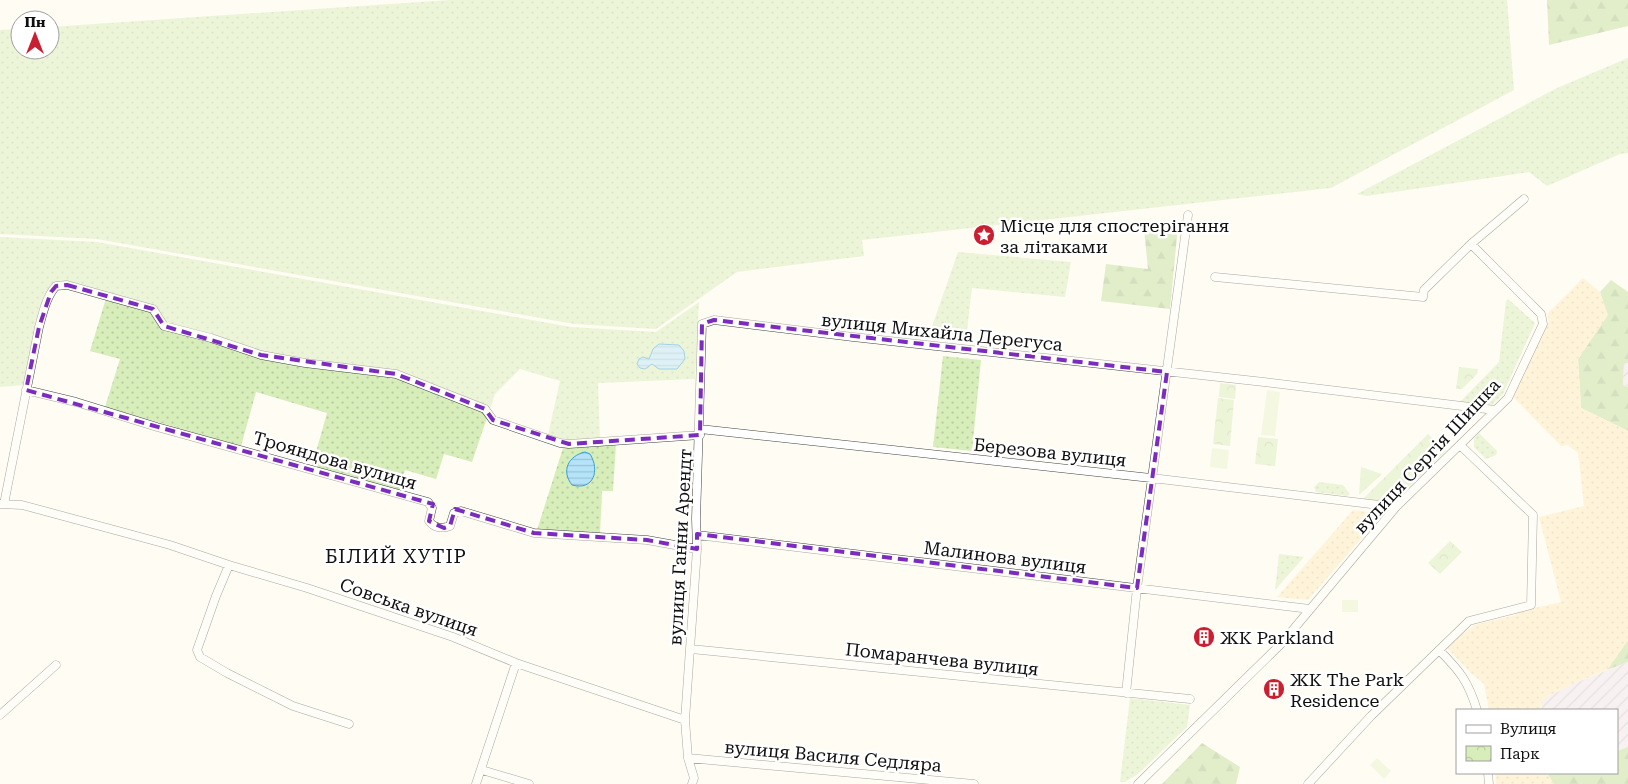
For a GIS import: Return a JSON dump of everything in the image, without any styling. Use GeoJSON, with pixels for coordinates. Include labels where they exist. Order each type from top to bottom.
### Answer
{"type":"FeatureCollection","features":[{"type":"Feature","properties":{"kind":"street"},"geometry":{"type":"LineString","coordinates":[[1215,277],[1423,297],[1424,290],[1472,244],[1524,199]]}},
{"type":"Feature","properties":{"kind":"street"},"geometry":{"type":"LineString","coordinates":[[1126,693],[1137,588],[1188,215]]}},
{"type":"Feature","properties":{"kind":"street","name":"вулиця Сергія Шишка"},"geometry":{"type":"LineString","coordinates":[[1138,784],[1281,644],[1396,508],[1508,398],[1543,324],[1543,318],[1472,244]]}},
{"type":"Feature","properties":{"kind":"street","name":"Березова вулиця"},"geometry":{"type":"LineString","coordinates":[[26,390],[39,327],[47,300],[56,286],[67,286],[153,309],[164,326],[211,338],[261,355],[305,363],[396,374],[485,409],[493,420],[560,443],[569,444],[700,432],[1153,478],[1396,508]]}},
{"type":"Feature","properties":{"kind":"street","name":"вулиця Михайла Дерегуса"},"geometry":{"type":"LineString","coordinates":[[714,320],[1495,410]]}},
{"type":"Feature","properties":{"kind":"street","name":"вулиця Ганни Арендт"},"geometry":{"type":"LineString","coordinates":[[692,784],[694,778],[688,758],[685,720],[697,549],[702,324],[714,320]]}},
{"type":"Feature","properties":{"kind":"street"},"geometry":{"type":"LineString","coordinates":[[2,504],[26,390]]}},
{"type":"Feature","properties":{"kind":"street","name":"Трояндова вулиця"},"geometry":{"type":"LineString","coordinates":[[26,390],[76,402],[428,502],[432,508],[429,521],[432,525],[444,528],[450,526],[454,513],[460,511],[534,533],[646,540],[697,549]]}},
{"type":"Feature","properties":{"kind":"street"},"geometry":{"type":"LineString","coordinates":[[1308,784],[1371,716],[1469,621],[1531,604],[1533,516],[1460,445]]}},
{"type":"Feature","properties":{"kind":"street","name":"Совська вулиця"},"geometry":{"type":"LineString","coordinates":[[2,504],[22,505],[170,545],[229,565],[308,588],[453,637],[516,662],[685,720]]}},
{"type":"Feature","properties":{"kind":"street","name":"Малинова вулиця"},"geometry":{"type":"LineString","coordinates":[[697,534],[1310,609]]}},
{"type":"Feature","properties":{"kind":"street"},"geometry":{"type":"LineString","coordinates":[[229,565],[197,650],[200,657],[227,673],[294,706],[349,724]]}},
{"type":"Feature","properties":{"kind":"street","name":"Помаранчева вулиця"},"geometry":{"type":"LineString","coordinates":[[690,649],[1190,699]]}},
{"type":"Feature","properties":{"kind":"street"},"geometry":{"type":"LineString","coordinates":[[1439,650],[1458,669],[1471,691],[1478,709]]}},
{"type":"Feature","properties":{"kind":"street"},"geometry":{"type":"LineString","coordinates":[[476,784],[516,662]]}},
{"type":"Feature","properties":{"kind":"street"},"geometry":{"type":"LineString","coordinates":[[0,715],[56,665]]}},
{"type":"Feature","properties":{"kind":"street","name":"вулиця Василя Седляра"},"geometry":{"type":"LineString","coordinates":[[688,758],[974,784]]}},
{"type":"Feature","properties":{"kind":"street"},"geometry":{"type":"LineString","coordinates":[[482,770],[529,784]]}},
{"type":"Feature","properties":{"kind":"highlighted area"},"geometry":{"type":"Polygon","coordinates":[[[67,285],[153,309],[164,326],[261,355],[396,374],[485,409],[493,420],[569,444],[700,435],[702,324],[714,320],[1167,372],[1137,588],[697,534],[697,549],[647,540],[534,533],[455,509],[450,526],[444,528],[429,521],[433,504],[26,390],[39,327],[51,292],[56,286],[67,285]]]}},
{"type":"Feature","properties":{"kind":"shaded area"},"geometry":{"type":"Polygon","coordinates":[[[1624,363],[1628,363],[1628,387],[1623,385],[1624,363]]]}},
{"type":"Feature","properties":{"kind":"shaded area"},"geometry":{"type":"Polygon","coordinates":[[[1628,662],[1628,747],[1618,751],[1618,709],[1541,709],[1543,699],[1575,683],[1628,662]]]}},
{"type":"Feature","properties":{"kind":"green space"},"geometry":{"type":"Polygon","coordinates":[[[450,0],[1507,0],[1514,90],[1331,188],[862,240],[864,256],[737,272],[656,329],[574,324],[97,239],[0,234],[0,30],[10,30],[10,60],[60,60],[60,26],[450,0]]]}},
{"type":"Feature","properties":{"kind":"green space"},"geometry":{"type":"Polygon","coordinates":[[[1547,0],[1628,0],[1628,26],[1549,45],[1547,0]]]}},
{"type":"Feature","properties":{"kind":"green space"},"geometry":{"type":"Polygon","coordinates":[[[1628,58],[1628,153],[1620,154],[1547,186],[1529,172],[1367,196],[1357,194],[1557,88],[1628,58]]]}},
{"type":"Feature","properties":{"kind":"green space"},"geometry":{"type":"Polygon","coordinates":[[[1178,226],[1170,309],[1101,301],[1106,264],[1148,269],[1144,229],[1178,226]]]}},
{"type":"Feature","properties":{"kind":"green space"},"geometry":{"type":"Polygon","coordinates":[[[0,237],[97,242],[571,327],[656,332],[699,302],[695,379],[598,383],[600,439],[571,441],[548,435],[560,381],[520,369],[495,394],[472,462],[444,454],[436,479],[405,470],[399,491],[312,466],[327,413],[256,392],[241,446],[105,407],[120,359],[90,351],[107,295],[55,283],[44,297],[23,385],[0,387],[0,237]]]}},
{"type":"Feature","properties":{"kind":"green space"},"geometry":{"type":"Polygon","coordinates":[[[958,252],[1071,262],[1065,297],[972,288],[966,339],[928,338],[958,252]]]}},
{"type":"Feature","properties":{"kind":"green space"},"geometry":{"type":"Polygon","coordinates":[[[1611,280],[1628,292],[1628,363],[1624,363],[1623,385],[1628,387],[1628,431],[1581,408],[1578,359],[1607,315],[1600,292],[1611,280]]]}},
{"type":"Feature","properties":{"kind":"green space"},"geometry":{"type":"Polygon","coordinates":[[[1508,299],[1535,323],[1503,394],[1492,405],[1460,402],[1499,362],[1506,301],[1508,299]]]}},
{"type":"Feature","properties":{"kind":"green space"},"geometry":{"type":"Polygon","coordinates":[[[943,356],[981,360],[972,451],[933,447],[943,356]]]}},
{"type":"Feature","properties":{"kind":"green space"},"geometry":{"type":"Polygon","coordinates":[[[1459,367],[1478,369],[1477,374],[1462,389],[1456,389],[1459,367]]]}},
{"type":"Feature","properties":{"kind":"green space"},"geometry":{"type":"Polygon","coordinates":[[[1220,383],[1236,385],[1235,399],[1219,397],[1220,383]]]}},
{"type":"Feature","properties":{"kind":"green space"},"geometry":{"type":"Polygon","coordinates":[[[1267,390],[1280,392],[1275,436],[1261,435],[1267,390]]]}},
{"type":"Feature","properties":{"kind":"green space"},"geometry":{"type":"Polygon","coordinates":[[[1218,398],[1234,400],[1230,446],[1213,444],[1218,398]]]}},
{"type":"Feature","properties":{"kind":"green space"},"geometry":{"type":"Polygon","coordinates":[[[1479,433],[1497,451],[1496,455],[1486,459],[1474,447],[1474,439],[1479,433]]]}},
{"type":"Feature","properties":{"kind":"green space"},"geometry":{"type":"Polygon","coordinates":[[[1428,434],[1446,451],[1390,505],[1361,501],[1428,434]]]}},
{"type":"Feature","properties":{"kind":"green space"},"geometry":{"type":"Polygon","coordinates":[[[1258,437],[1278,439],[1275,466],[1255,464],[1258,437]]]}},
{"type":"Feature","properties":{"kind":"green space"},"geometry":{"type":"Polygon","coordinates":[[[616,444],[613,491],[602,491],[600,534],[537,530],[563,448],[616,444]]]}},
{"type":"Feature","properties":{"kind":"green space"},"geometry":{"type":"Polygon","coordinates":[[[1212,448],[1229,450],[1227,469],[1210,467],[1212,448]]]}},
{"type":"Feature","properties":{"kind":"green space"},"geometry":{"type":"Polygon","coordinates":[[[1361,467],[1382,474],[1359,495],[1361,467]]]}},
{"type":"Feature","properties":{"kind":"green space"},"geometry":{"type":"Polygon","coordinates":[[[1319,482],[1343,485],[1350,494],[1347,496],[1316,492],[1314,487],[1319,482]]]}},
{"type":"Feature","properties":{"kind":"green space"},"geometry":{"type":"Polygon","coordinates":[[[1450,541],[1462,552],[1440,574],[1428,563],[1450,541]]]}},
{"type":"Feature","properties":{"kind":"green space"},"geometry":{"type":"Polygon","coordinates":[[[1279,554],[1304,557],[1275,590],[1279,554]]]}},
{"type":"Feature","properties":{"kind":"green space"},"geometry":{"type":"Polygon","coordinates":[[[1342,600],[1358,600],[1358,612],[1342,612],[1342,600]]]}},
{"type":"Feature","properties":{"kind":"green space"},"geometry":{"type":"Polygon","coordinates":[[[1628,640],[1628,662],[1607,670],[1628,640]]]}},
{"type":"Feature","properties":{"kind":"green space"},"geometry":{"type":"Polygon","coordinates":[[[1130,698],[1190,705],[1187,727],[1138,774],[1125,782],[1120,782],[1130,698]]]}},
{"type":"Feature","properties":{"kind":"green space"},"geometry":{"type":"Polygon","coordinates":[[[1202,743],[1240,767],[1236,784],[1162,784],[1202,743]]]}},
{"type":"Feature","properties":{"kind":"green space"},"geometry":{"type":"Polygon","coordinates":[[[1628,747],[1628,784],[1554,784],[1548,775],[1618,774],[1618,751],[1628,747]]]}},
{"type":"Feature","properties":{"kind":"green space"},"geometry":{"type":"Polygon","coordinates":[[[1377,758],[1391,771],[1384,779],[1370,765],[1377,758]]]}},
{"type":"Feature","properties":{"kind":"sand"},"geometry":{"type":"Polygon","coordinates":[[[1583,278],[1600,292],[1608,315],[1578,359],[1581,408],[1628,431],[1628,640],[1607,670],[1543,699],[1541,709],[1489,709],[1484,684],[1446,647],[1474,625],[1561,602],[1539,517],[1584,506],[1578,453],[1568,445],[1561,446],[1513,397],[1549,321],[1547,314],[1583,278]]]}},
{"type":"Feature","properties":{"kind":"sand"},"geometry":{"type":"Polygon","coordinates":[[[1353,510],[1369,512],[1374,524],[1308,600],[1277,597],[1353,510]]]}},
{"type":"Feature","properties":{"kind":"sand"},"geometry":{"type":"Polygon","coordinates":[[[1495,774],[1545,774],[1548,775],[1554,784],[1496,784],[1495,774]]]}},
{"type":"Feature","properties":{"kind":"water"},"geometry":{"type":"Polygon","coordinates":[[[659,344],[679,345],[684,351],[685,359],[677,369],[659,369],[652,364],[645,369],[640,368],[637,364],[639,359],[643,357],[649,359],[653,349],[659,344]]]}},
{"type":"Feature","properties":{"kind":"water"},"geometry":{"type":"Polygon","coordinates":[[[585,452],[590,454],[593,460],[593,478],[586,485],[572,485],[567,474],[568,465],[574,457],[585,452]]]}},
{"type":"Feature","properties":{"kind":"place","name":"Місце для спостерігання за літаками"},"geometry":{"type":"Point","coordinates":[984,235]}},
{"type":"Feature","properties":{"kind":"place","name":"ЖК Parkland"},"geometry":{"type":"Point","coordinates":[1204,637]}},
{"type":"Feature","properties":{"kind":"place","name":"ЖК The Park Residence"},"geometry":{"type":"Point","coordinates":[1274,689]}},
{"type":"Feature","properties":{"kind":"district","name":"БІЛИЙ ХУТІР"},"geometry":{"type":"Point","coordinates":[396,556]}}]}
